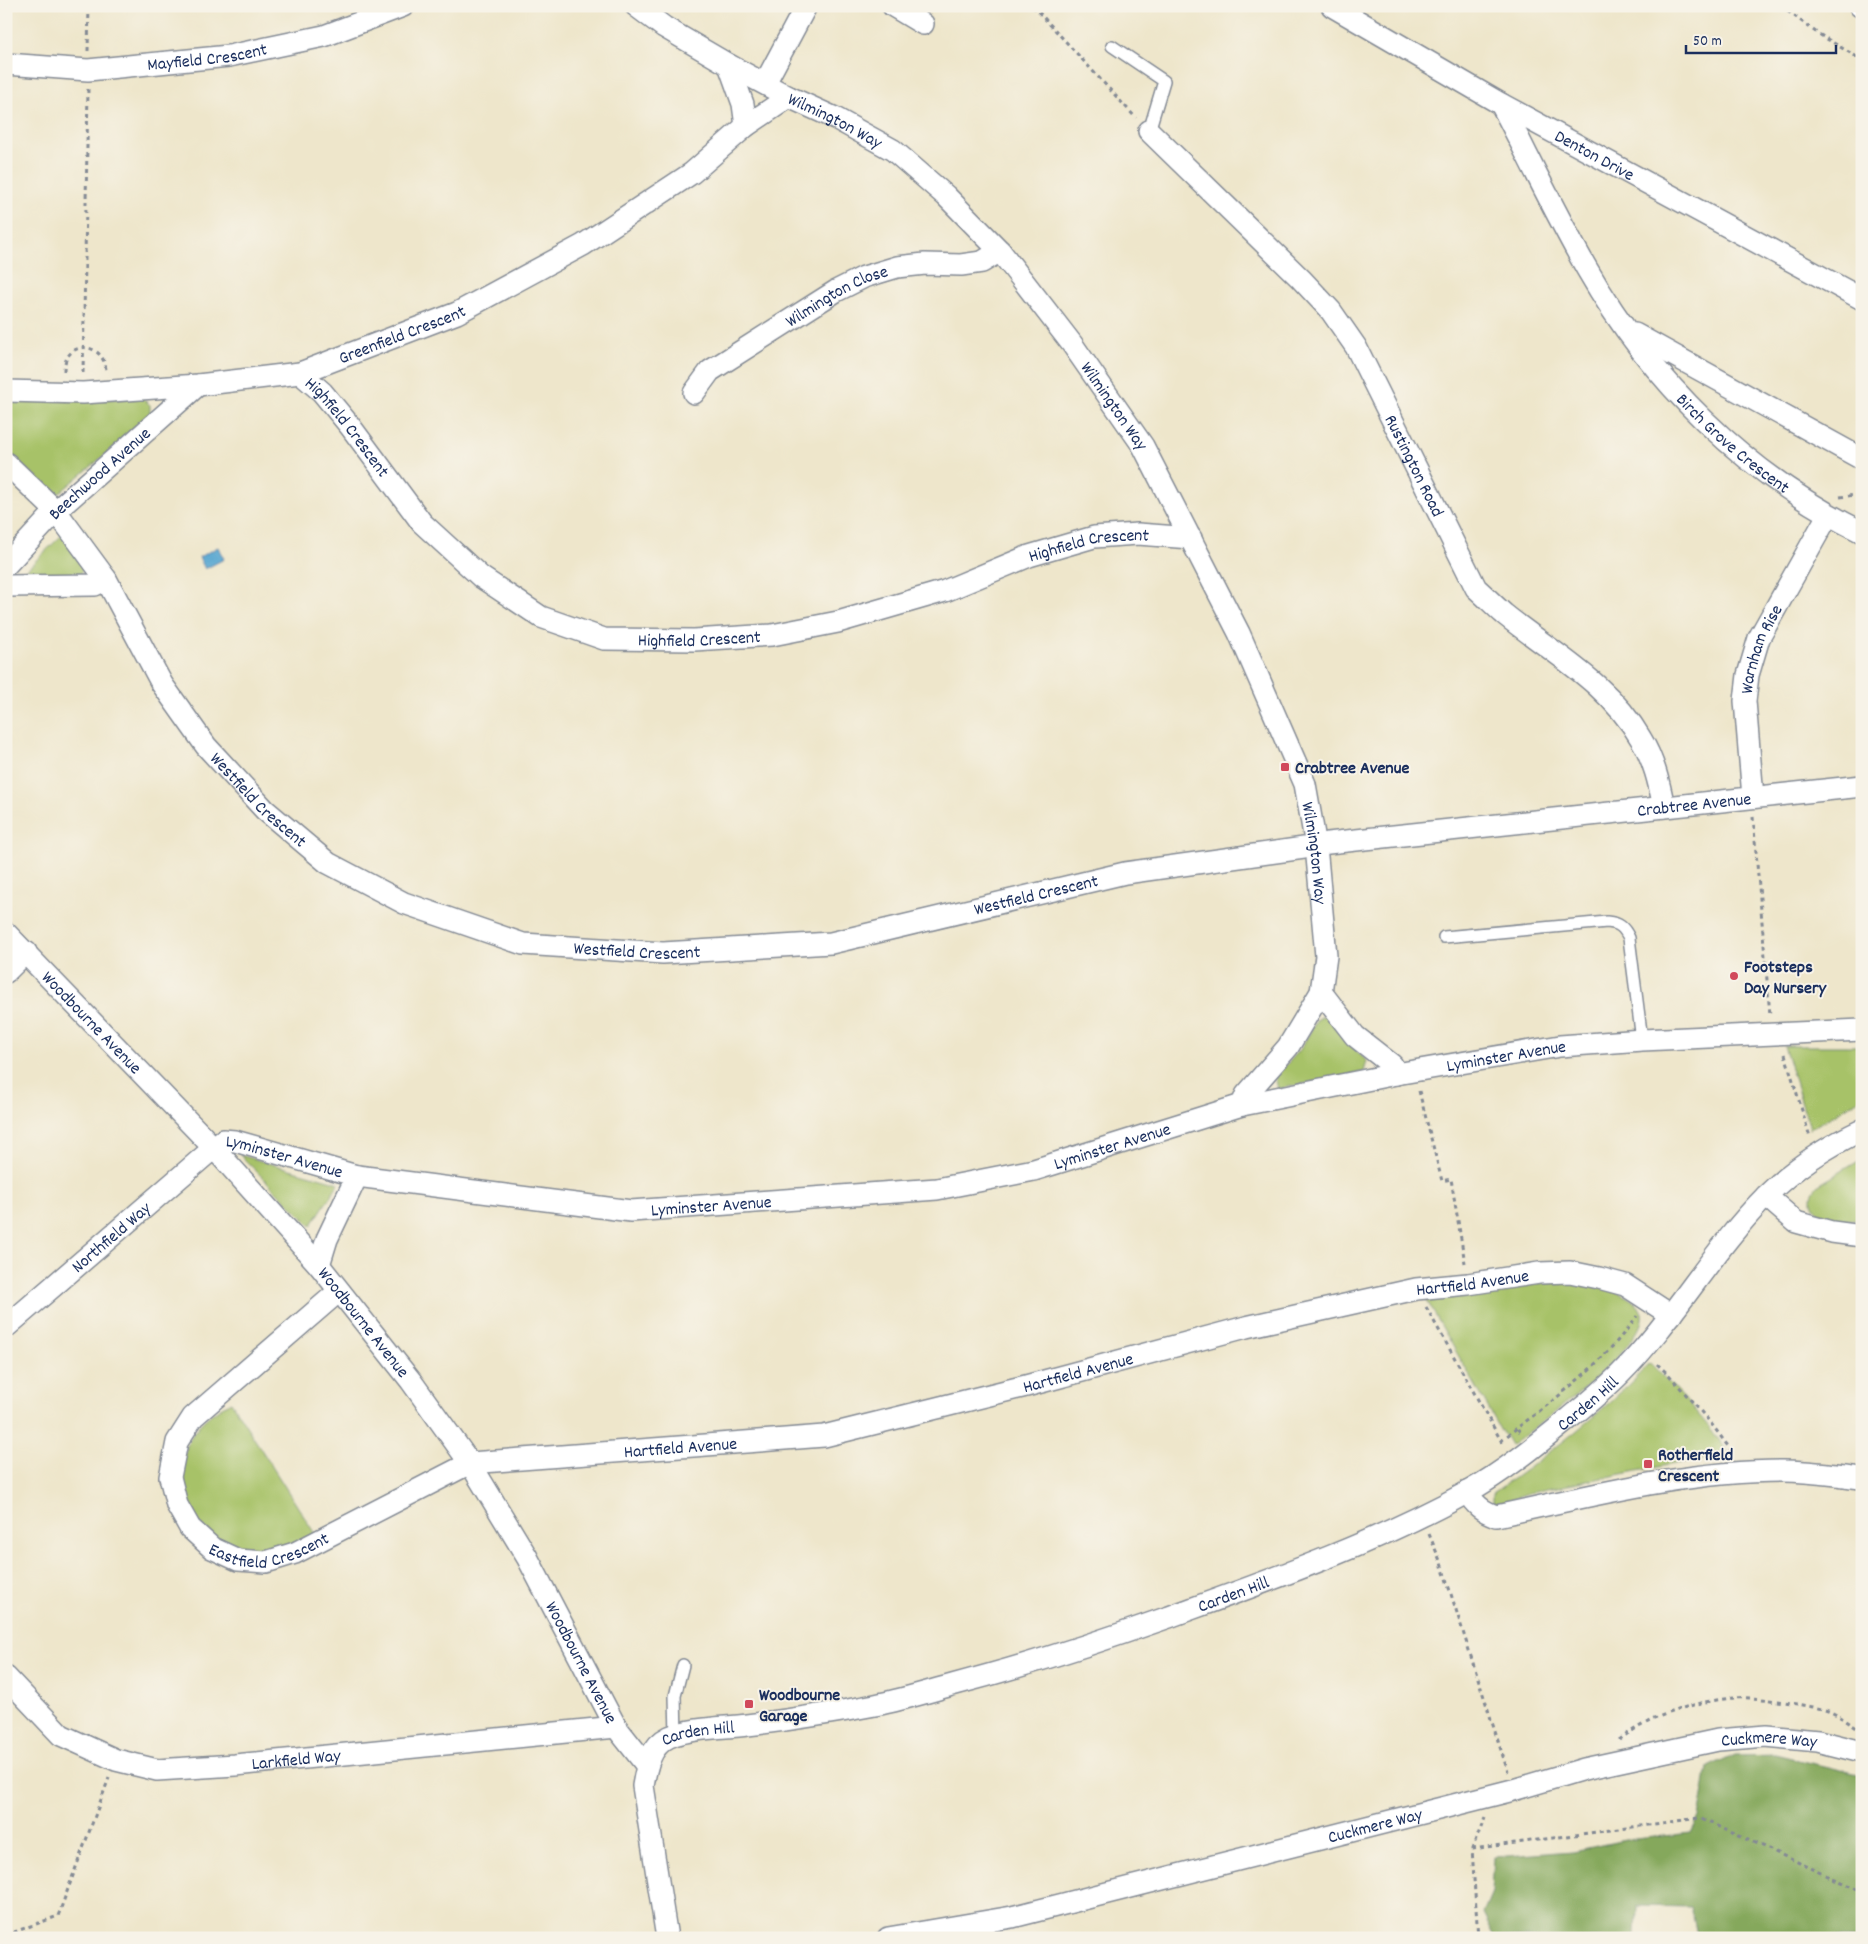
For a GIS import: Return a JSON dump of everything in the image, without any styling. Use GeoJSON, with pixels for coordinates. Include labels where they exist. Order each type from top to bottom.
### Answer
{"type":"FeatureCollection","features":[{"type":"Feature","properties":{"kind":"street","name":"Mayfield Crescent"},"geometry":{"type":"LineString","coordinates":[[6,64],[88,70],[230,56],[324,36],[403,6]]}},
{"type":"Feature","properties":{"kind":"street","name":"Wilmington Way"},"geometry":{"type":"LineString","coordinates":[[636,6],[664,27],[730,65],[894,150],[946,196],[1000,251],[1072,344],[1144,446],[1239,633],[1305,784],[1316,846],[1326,956],[1321,992],[1288,1047],[1246,1095],[1242,1105]]}},
{"type":"Feature","properties":{"kind":"street"},"geometry":{"type":"LineString","coordinates":[[765,83],[806,6]]}},
{"type":"Feature","properties":{"kind":"street"},"geometry":{"type":"LineString","coordinates":[[893,6],[922,24]]}},
{"type":"Feature","properties":{"kind":"street","name":"Denton Drive"},"geometry":{"type":"LineString","coordinates":[[1332,6],[1501,104],[1862,300]]}},
{"type":"Feature","properties":{"kind":"street"},"geometry":{"type":"LineString","coordinates":[[730,65],[743,104],[746,126]]}},
{"type":"Feature","properties":{"kind":"street","name":"Greenfield Crescent"},"geometry":{"type":"LineString","coordinates":[[6,391],[82,393],[198,385],[300,373],[457,313],[583,245],[692,173],[746,126],[789,97]]}},
{"type":"Feature","properties":{"kind":"street","name":"Birch Grove Crescent"},"geometry":{"type":"LineString","coordinates":[[1501,104],[1587,269],[1626,330],[1671,386],[1722,439],[1779,484],[1828,516],[1862,532]]}},
{"type":"Feature","properties":{"kind":"street","name":"Rustington Road"},"geometry":{"type":"LineString","coordinates":[[1149,131],[1301,279],[1331,311],[1356,347],[1476,588],[1504,613],[1595,683],[1622,710],[1642,739],[1658,775],[1664,807]]}},
{"type":"Feature","properties":{"kind":"street","name":"Wilmington Close"},"geometry":{"type":"LineString","coordinates":[[694,393],[710,371],[836,291],[864,277],[897,267],[925,264],[961,265],[982,262],[1000,251]]}},
{"type":"Feature","properties":{"kind":"street","name":"Birch Grove Crescent"},"geometry":{"type":"LineString","coordinates":[[1626,330],[1862,459]]}},
{"type":"Feature","properties":{"kind":"street","name":"Highfield Crescent"},"geometry":{"type":"LineString","coordinates":[[300,373],[322,392],[350,426],[422,523],[481,577],[541,617],[604,640],[694,640],[772,635],[838,622],[945,591],[1029,556],[1094,537],[1138,534],[1191,538]]}},
{"type":"Feature","properties":{"kind":"street","name":"Beechwood Avenue"},"geometry":{"type":"LineString","coordinates":[[6,565],[56,511],[198,385]]}},
{"type":"Feature","properties":{"kind":"street","name":"Westfield Crescent"},"geometry":{"type":"LineString","coordinates":[[6,463],[56,511],[106,579],[162,684],[206,746],[265,810],[328,863],[404,902],[523,944],[663,953],[831,943],[1125,873],[1316,846]]}},
{"type":"Feature","properties":{"kind":"street","name":"Warnham Rise"},"geometry":{"type":"LineString","coordinates":[[1753,796],[1745,701],[1748,675],[1759,638],[1828,516]]}},
{"type":"Feature","properties":{"kind":"street"},"geometry":{"type":"LineString","coordinates":[[6,586],[95,585],[106,579]]}},
{"type":"Feature","properties":{"kind":"street","name":"Crabtree Avenue"},"geometry":{"type":"LineString","coordinates":[[1316,846],[1328,843],[1753,796],[1862,786]]}},
{"type":"Feature","properties":{"kind":"street","name":"Woodbourne Avenue"},"geometry":{"type":"LineString","coordinates":[[6,933],[213,1147],[319,1265],[411,1381],[470,1464],[527,1557],[616,1727],[647,1766]]}},
{"type":"Feature","properties":{"kind":"street"},"geometry":{"type":"LineString","coordinates":[[6,972],[26,952]]}},
{"type":"Feature","properties":{"kind":"street"},"geometry":{"type":"LineString","coordinates":[[1321,992],[1355,1036],[1405,1073]]}},
{"type":"Feature","properties":{"kind":"street","name":"Lyminster Avenue"},"geometry":{"type":"LineString","coordinates":[[213,1147],[222,1140],[235,1141],[357,1176],[631,1211],[937,1189],[1034,1170],[1242,1105],[1405,1073],[1560,1046],[1642,1040],[1862,1030]]}},
{"type":"Feature","properties":{"kind":"street","name":"Carden Hill"},"geometry":{"type":"LineString","coordinates":[[667,1938],[643,1786],[647,1766],[658,1744],[664,1739],[676,1734],[799,1719],[881,1704],[1025,1665],[1152,1623],[1264,1582],[1422,1515],[1467,1492],[1513,1463],[1613,1381],[1671,1315],[1724,1244],[1766,1196],[1788,1176],[1845,1138],[1862,1130]]}},
{"type":"Feature","properties":{"kind":"street","name":"Northfield Way"},"geometry":{"type":"LineString","coordinates":[[6,1327],[213,1147]]}},
{"type":"Feature","properties":{"kind":"street","name":"Lyminster Avenue"},"geometry":{"type":"LineString","coordinates":[[319,1265],[326,1239],[357,1176]]}},
{"type":"Feature","properties":{"kind":"street"},"geometry":{"type":"LineString","coordinates":[[1766,1196],[1796,1222],[1832,1232],[1862,1236]]}},
{"type":"Feature","properties":{"kind":"street","name":"Hartfield Avenue"},"geometry":{"type":"LineString","coordinates":[[470,1464],[824,1436],[1026,1386],[1246,1327],[1416,1290],[1539,1273],[1570,1272],[1625,1285],[1671,1315]]}},
{"type":"Feature","properties":{"kind":"street","name":"Eastfield Crescent"},"geometry":{"type":"LineString","coordinates":[[339,1291],[194,1416],[176,1442],[170,1477],[178,1505],[190,1528],[212,1548],[238,1560],[266,1562],[302,1550],[470,1464]]}},
{"type":"Feature","properties":{"kind":"street"},"geometry":{"type":"LineString","coordinates":[[1467,1492],[1475,1505],[1484,1512],[1496,1516],[1647,1484],[1697,1476],[1736,1472],[1783,1471],[1862,1478]]}},
{"type":"Feature","properties":{"kind":"street","name":"Larkfield Way"},"geometry":{"type":"LineString","coordinates":[[6,1677],[62,1735],[116,1760],[157,1770],[244,1764],[616,1727]]}},
{"type":"Feature","properties":{"kind":"street","name":"Cuckmere Way"},"geometry":{"type":"LineString","coordinates":[[888,1938],[1012,1917],[1513,1790],[1584,1769],[1718,1740],[1766,1736],[1818,1740],[1862,1752]]}},
{"type":"Feature","properties":{"kind":"lane"},"geometry":{"type":"LineString","coordinates":[[1112,46],[1164,81],[1149,131]]}},
{"type":"Feature","properties":{"kind":"lane"},"geometry":{"type":"LineString","coordinates":[[1444,937],[1607,922],[1619,924],[1624,928],[1629,938],[1642,1040]]}},
{"type":"Feature","properties":{"kind":"lane"},"geometry":{"type":"LineString","coordinates":[[676,1734],[675,1696],[683,1665]]}},
{"type":"Feature","properties":{"kind":"path"},"geometry":{"type":"LineString","coordinates":[[82,393],[89,6]]}},
{"type":"Feature","properties":{"kind":"path"},"geometry":{"type":"LineString","coordinates":[[1033,6],[1149,131]]}},
{"type":"Feature","properties":{"kind":"path"},"geometry":{"type":"LineString","coordinates":[[1781,6],[1817,33],[1862,60]]}},
{"type":"Feature","properties":{"kind":"path"},"geometry":{"type":"LineString","coordinates":[[64,371],[67,357],[74,350],[83,347],[92,349],[100,354],[105,362],[106,370]]}},
{"type":"Feature","properties":{"kind":"path"},"geometry":{"type":"LineString","coordinates":[[1754,832],[1776,1035],[1816,1157]]}},
{"type":"Feature","properties":{"kind":"path"},"geometry":{"type":"LineString","coordinates":[[1405,1073],[1442,1181],[1451,1179],[1468,1284]]}},
{"type":"Feature","properties":{"kind":"path"},"geometry":{"type":"LineString","coordinates":[[1416,1290],[1430,1309],[1513,1463]]}},
{"type":"Feature","properties":{"kind":"path"},"geometry":{"type":"LineString","coordinates":[[1501,1440],[1574,1383],[1596,1363],[1622,1336],[1637,1316],[1636,1309]]}},
{"type":"Feature","properties":{"kind":"path"},"geometry":{"type":"LineString","coordinates":[[1642,1350],[1670,1375],[1734,1452],[1736,1472]]}},
{"type":"Feature","properties":{"kind":"path"},"geometry":{"type":"LineString","coordinates":[[1517,1428],[1531,1450]]}},
{"type":"Feature","properties":{"kind":"path"},"geometry":{"type":"LineString","coordinates":[[1422,1515],[1441,1563],[1444,1579],[1513,1790]]}},
{"type":"Feature","properties":{"kind":"path"},"geometry":{"type":"LineString","coordinates":[[6,1934],[58,1916],[116,1760]]}},
{"type":"Feature","properties":{"kind":"path"},"geometry":{"type":"LineString","coordinates":[[1478,1938],[1472,1849],[1485,1817],[1482,1797]]}},
{"type":"Feature","properties":{"kind":"path"},"geometry":{"type":"LineString","coordinates":[[1472,1849],[1699,1818],[1862,1891]]}},
{"type":"Feature","properties":{"kind":"green space"},"geometry":{"type":"Polygon","coordinates":[[[143,398],[150,405],[150,417],[57,495],[47,492],[6,454],[6,402],[143,398]]]}},
{"type":"Feature","properties":{"kind":"green space"},"geometry":{"type":"Polygon","coordinates":[[[62,535],[84,566],[79,577],[18,578],[62,535]]]}},
{"type":"Feature","properties":{"kind":"green space"},"geometry":{"type":"Polygon","coordinates":[[[1327,1015],[1344,1039],[1367,1061],[1364,1072],[1278,1089],[1275,1077],[1300,1050],[1318,1018],[1327,1015]]]}},
{"type":"Feature","properties":{"kind":"green space"},"geometry":{"type":"Polygon","coordinates":[[[1784,1046],[1862,1046],[1862,1098],[1810,1129],[1784,1046]]]}},
{"type":"Feature","properties":{"kind":"green space"},"geometry":{"type":"Polygon","coordinates":[[[240,1155],[339,1183],[311,1226],[240,1155]]]}},
{"type":"Feature","properties":{"kind":"green space"},"geometry":{"type":"Polygon","coordinates":[[[1862,1159],[1862,1221],[1832,1218],[1825,1216],[1814,1208],[1812,1201],[1813,1193],[1817,1186],[1862,1159]]]}},
{"type":"Feature","properties":{"kind":"green space"},"geometry":{"type":"Polygon","coordinates":[[[1561,1282],[1607,1289],[1630,1299],[1638,1306],[1642,1314],[1639,1328],[1628,1345],[1610,1365],[1565,1404],[1510,1446],[1426,1299],[1518,1285],[1561,1282]]]}},
{"type":"Feature","properties":{"kind":"green space"},"geometry":{"type":"Polygon","coordinates":[[[1650,1363],[1702,1419],[1730,1455],[1662,1466],[1528,1493],[1501,1503],[1493,1502],[1493,1493],[1575,1432],[1614,1399],[1650,1363]]]}},
{"type":"Feature","properties":{"kind":"green space"},"geometry":{"type":"Polygon","coordinates":[[[231,1402],[315,1534],[274,1552],[254,1552],[235,1548],[219,1541],[205,1530],[195,1516],[187,1500],[183,1483],[183,1464],[187,1446],[190,1438],[204,1420],[231,1402]]]}},
{"type":"Feature","properties":{"kind":"green space"},"geometry":{"type":"Polygon","coordinates":[[[1775,1754],[1862,1775],[1862,1938],[1737,1938],[1697,1935],[1691,1907],[1637,1906],[1636,1938],[1495,1937],[1483,1913],[1492,1892],[1494,1857],[1573,1851],[1626,1840],[1691,1833],[1699,1817],[1708,1768],[1735,1755],[1775,1754]]]}},
{"type":"Feature","properties":{"kind":"water"},"geometry":{"type":"Polygon","coordinates":[[[218,547],[224,559],[205,569],[199,557],[218,547]]]}},
{"type":"Feature","properties":{"kind":"place","name":"Crabtree Avenue"},"geometry":{"type":"Point","coordinates":[1285,767]}},
{"type":"Feature","properties":{"kind":"place","name":"Footsteps Day Nursery"},"geometry":{"type":"Point","coordinates":[1734,976]}},
{"type":"Feature","properties":{"kind":"place","name":"Rotherfield Crescent"},"geometry":{"type":"Point","coordinates":[1648,1464]}},
{"type":"Feature","properties":{"kind":"place","name":"Woodbourne Garage"},"geometry":{"type":"Point","coordinates":[749,1704]}}]}
